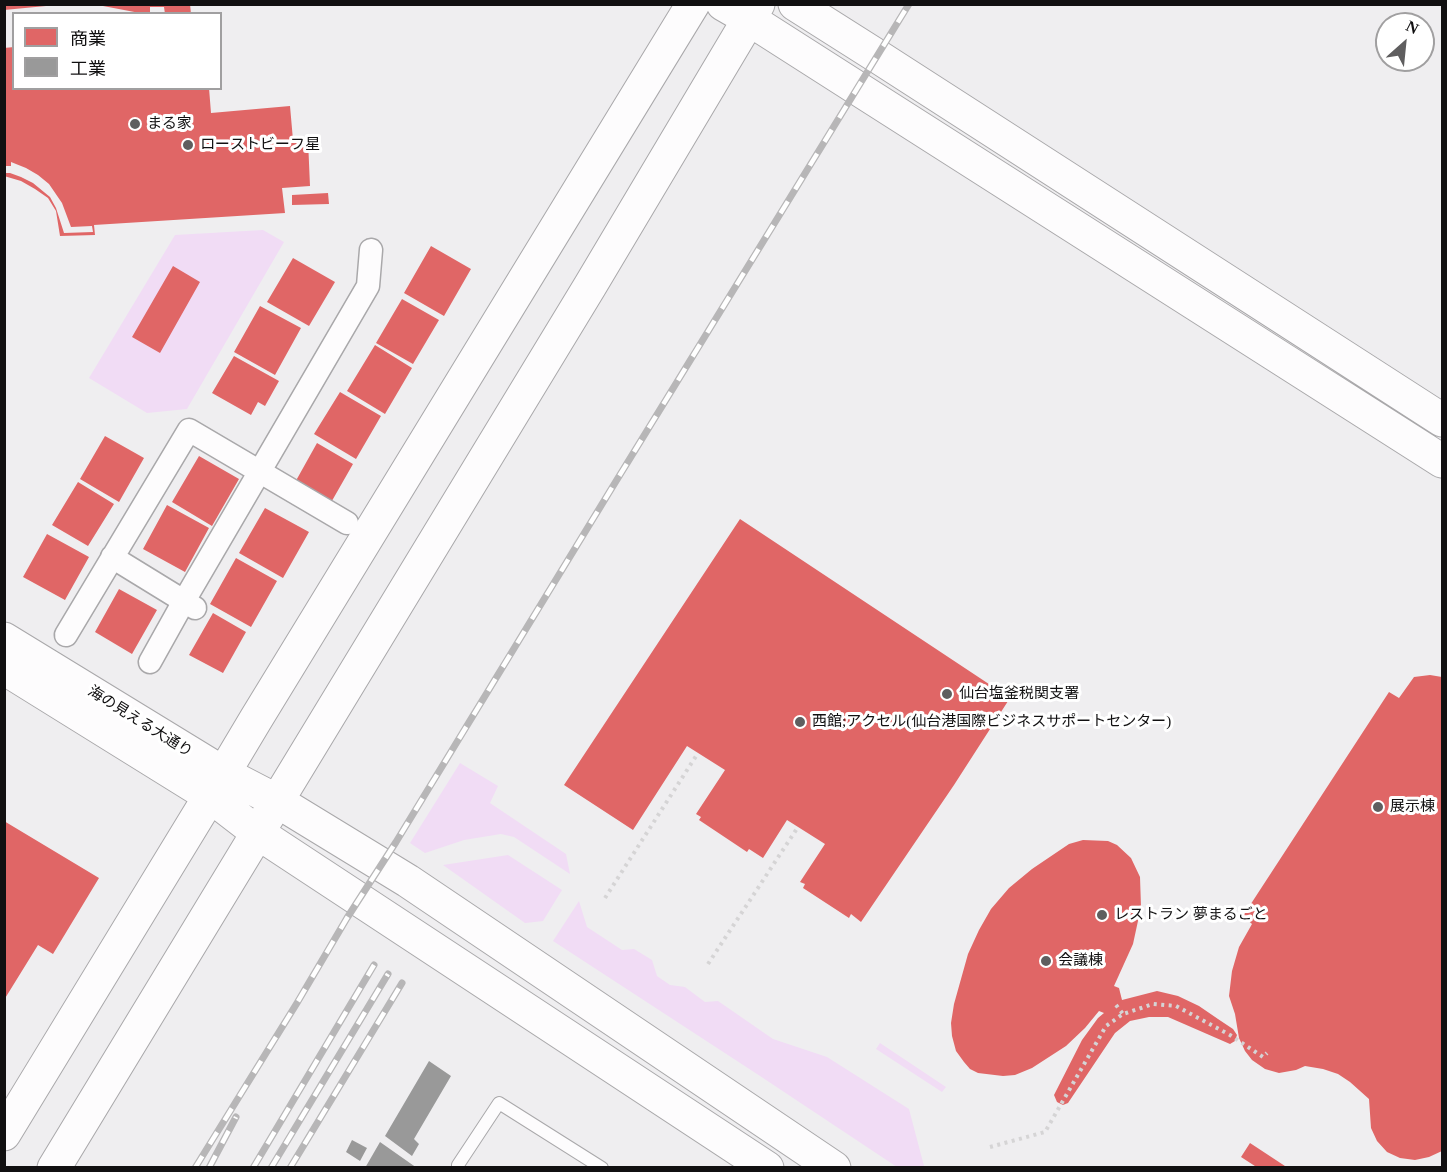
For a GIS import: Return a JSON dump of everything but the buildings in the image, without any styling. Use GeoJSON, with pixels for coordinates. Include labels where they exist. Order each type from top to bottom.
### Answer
{"type":"FeatureCollection","features":[{"type":"Feature","properties":{"kind":"street"},"geometry":{"type":"LineString","coordinates":[[4,1134],[693,4]]}},
{"type":"Feature","properties":{"kind":"street"},"geometry":{"type":"LineString","coordinates":[[795,4],[1443,420]]}},
{"type":"Feature","properties":{"kind":"street"},"geometry":{"type":"LineString","coordinates":[[54,1167],[584,296],[744,10],[1443,461]]}},
{"type":"Feature","properties":{"kind":"street"},"geometry":{"type":"LineString","coordinates":[[150,662],[190,605],[260,472],[368,286],[371,250]]}},
{"type":"Feature","properties":{"kind":"street"},"geometry":{"type":"LineString","coordinates":[[66,635],[189,430],[347,523]]}},
{"type":"Feature","properties":{"kind":"street"},"geometry":{"type":"LineString","coordinates":[[112,557],[190,605]]}},
{"type":"Feature","properties":{"kind":"street","name":"海の見える大通り"},"geometry":{"type":"LineString","coordinates":[[4,639],[217,785],[277,801],[408,881],[834,1167]]}},
{"type":"Feature","properties":{"kind":"street"},"geometry":{"type":"LineString","coordinates":[[4,668],[217,785],[258,833],[767,1167]]}},
{"type":"Feature","properties":{"kind":"lane"},"geometry":{"type":"LineString","coordinates":[[458,1165],[499,1103],[602,1167]]}},
{"type":"Feature","properties":{"kind":"path"},"geometry":{"type":"LineString","coordinates":[[605,898],[698,753]]}},
{"type":"Feature","properties":{"kind":"path"},"geometry":{"type":"LineString","coordinates":[[708,964],[798,826]]}},
{"type":"Feature","properties":{"kind":"path"},"geometry":{"type":"LineString","coordinates":[[990,1148],[1045,1132],[1106,1026],[1123,1014],[1153,1004],[1176,1006],[1230,1035],[1263,1057],[1267,1053]]}},
{"type":"Feature","properties":{"kind":"path"},"geometry":{"type":"LineString","coordinates":[[1116,1005],[1123,1014]]}},
{"type":"Feature","properties":{"kind":"shaded area"},"geometry":{"type":"Polygon","coordinates":[[[263,230],[284,242],[187,409],[147,413],[89,378],[175,235],[263,230]]]}},
{"type":"Feature","properties":{"kind":"shaded area"},"geometry":{"type":"Polygon","coordinates":[[[460,763],[498,786],[490,803],[566,854],[570,874],[514,837],[501,834],[464,840],[425,853],[410,843],[460,763]]]}},
{"type":"Feature","properties":{"kind":"shaded area"},"geometry":{"type":"Polygon","coordinates":[[[508,855],[562,890],[543,921],[525,923],[443,865],[508,855]]]}},
{"type":"Feature","properties":{"kind":"shaded area"},"geometry":{"type":"Polygon","coordinates":[[[579,901],[587,927],[622,950],[634,949],[652,960],[657,976],[670,985],[685,987],[705,1002],[718,1001],[773,1039],[827,1057],[909,1109],[924,1166],[897,1167],[553,941],[579,901]]]}},
{"type":"Feature","properties":{"kind":"shaded area"},"geometry":{"type":"Polygon","coordinates":[[[880,1043],[946,1087],[942,1092],[876,1049],[880,1043]]]}},
{"type":"Feature","properties":{"kind":"railway"},"geometry":{"type":"LineString","coordinates":[[195,1168],[909,4]]}},
{"type":"Feature","properties":{"kind":"railway"},"geometry":{"type":"LineString","coordinates":[[253,1168],[374,965]]}},
{"type":"Feature","properties":{"kind":"railway"},"geometry":{"type":"LineString","coordinates":[[271,1168],[388,974]]}},
{"type":"Feature","properties":{"kind":"railway"},"geometry":{"type":"LineString","coordinates":[[290,1168],[402,983]]}},
{"type":"Feature","properties":{"kind":"railway"},"geometry":{"type":"LineString","coordinates":[[209,1168],[236,1117]]}},
{"type":"Feature","properties":{"kind":"place","name":"まる家"},"geometry":{"type":"Point","coordinates":[135,124]}},
{"type":"Feature","properties":{"kind":"place","name":"ローストビーフ星"},"geometry":{"type":"Point","coordinates":[188,145]}},
{"type":"Feature","properties":{"kind":"place","name":"仙台塩釜税関支署"},"geometry":{"type":"Point","coordinates":[947,694]}},
{"type":"Feature","properties":{"kind":"place","name":"西館;アクセル(仙台港国際ビジネスサポートセンター)"},"geometry":{"type":"Point","coordinates":[800,722]}},
{"type":"Feature","properties":{"kind":"place","name":"展示棟"},"geometry":{"type":"Point","coordinates":[1378,807]}},
{"type":"Feature","properties":{"kind":"place","name":"レストラン 夢まるごと"},"geometry":{"type":"Point","coordinates":[1102,915]}},
{"type":"Feature","properties":{"kind":"place","name":"会議棟"},"geometry":{"type":"Point","coordinates":[1046,961]}}]}
